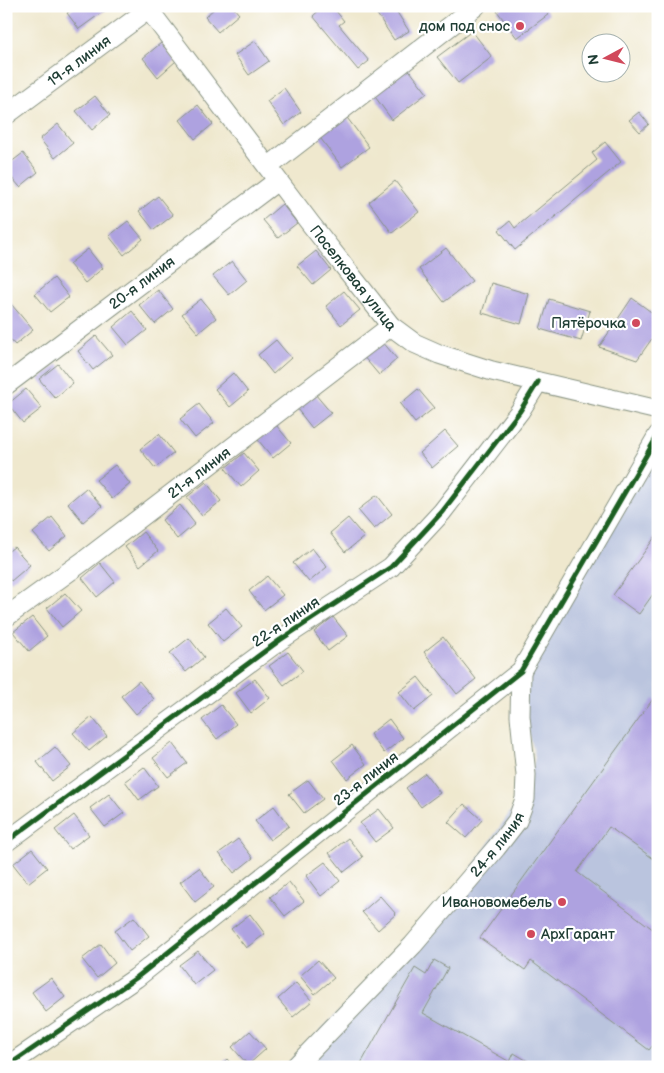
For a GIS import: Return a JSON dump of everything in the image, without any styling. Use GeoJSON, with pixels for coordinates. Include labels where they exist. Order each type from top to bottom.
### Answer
{"type":"FeatureCollection","features":[{"type":"Feature","properties":{"kind":"street","name":"20-я линия"},"geometry":{"type":"LineString","coordinates":[[6,385],[272,174],[476,6]]}},
{"type":"Feature","properties":{"kind":"street","name":"Поселковая улица"},"geometry":{"type":"LineString","coordinates":[[149,8],[272,174],[391,326],[414,343],[439,354],[492,371],[658,410]]}},
{"type":"Feature","properties":{"kind":"street","name":"19-я линия"},"geometry":{"type":"LineString","coordinates":[[6,114],[149,8]]}},
{"type":"Feature","properties":{"kind":"street","name":"21-я линия"},"geometry":{"type":"LineString","coordinates":[[6,617],[84,560],[391,326]]}},
{"type":"Feature","properties":{"kind":"street","name":"22-я линия"},"geometry":{"type":"LineString","coordinates":[[6,842],[280,640],[391,567],[442,512],[520,411],[538,382]]}},
{"type":"Feature","properties":{"kind":"street","name":"23-я линия"},"geometry":{"type":"LineString","coordinates":[[6,1067],[136,978],[521,671],[658,435]]}},
{"type":"Feature","properties":{"kind":"street","name":"24-я линия"},"geometry":{"type":"LineString","coordinates":[[296,1067],[413,945],[496,848],[517,820],[525,799],[526,775],[520,716],[521,671]]}},
{"type":"Feature","properties":{"kind":"shaded area"},"geometry":{"type":"Polygon","coordinates":[[[658,421],[658,1067],[284,1067],[451,898],[528,786],[535,757],[524,712],[530,660],[658,421]]]}},
{"type":"Feature","properties":{"kind":"building"},"geometry":{"type":"Polygon","coordinates":[[[76,6],[111,6],[79,29],[67,13],[76,6]]]}},
{"type":"Feature","properties":{"kind":"building"},"geometry":{"type":"Polygon","coordinates":[[[217,6],[232,6],[239,14],[218,32],[205,17],[217,6]]]}},
{"type":"Feature","properties":{"kind":"building"},"geometry":{"type":"Polygon","coordinates":[[[324,6],[332,6],[344,21],[339,25],[369,61],[358,70],[313,16],[324,6]]]}},
{"type":"Feature","properties":{"kind":"building"},"geometry":{"type":"Polygon","coordinates":[[[389,6],[393,6],[409,31],[394,40],[377,14],[389,6]]]}},
{"type":"Feature","properties":{"kind":"building","name":"дом под снос"},"geometry":{"type":"Polygon","coordinates":[[[504,6],[543,6],[549,14],[517,38],[497,11],[504,6]]]}},
{"type":"Feature","properties":{"kind":"building"},"geometry":{"type":"Polygon","coordinates":[[[472,31],[492,57],[458,83],[437,57],[472,31]]]}},
{"type":"Feature","properties":{"kind":"building"},"geometry":{"type":"Polygon","coordinates":[[[255,41],[269,61],[249,75],[235,55],[255,41]]]}},
{"type":"Feature","properties":{"kind":"building"},"geometry":{"type":"Polygon","coordinates":[[[161,43],[176,61],[158,77],[143,58],[161,43]]]}},
{"type":"Feature","properties":{"kind":"building"},"geometry":{"type":"Polygon","coordinates":[[[407,67],[427,93],[392,120],[373,94],[407,67]]]}},
{"type":"Feature","properties":{"kind":"building"},"geometry":{"type":"Polygon","coordinates":[[[284,88],[301,112],[284,125],[267,101],[284,88]]]}},
{"type":"Feature","properties":{"kind":"building"},"geometry":{"type":"Polygon","coordinates":[[[95,96],[110,115],[92,130],[76,111],[95,96]]]}},
{"type":"Feature","properties":{"kind":"building"},"geometry":{"type":"Polygon","coordinates":[[[198,105],[213,124],[195,139],[180,120],[198,105]]]}},
{"type":"Feature","properties":{"kind":"building"},"geometry":{"type":"Polygon","coordinates":[[[639,112],[649,124],[640,132],[629,120],[639,112]]]}},
{"type":"Feature","properties":{"kind":"building"},"geometry":{"type":"Polygon","coordinates":[[[345,115],[369,147],[342,167],[318,135],[345,115]]]}},
{"type":"Feature","properties":{"kind":"building"},"geometry":{"type":"Polygon","coordinates":[[[58,124],[73,143],[55,158],[40,139],[58,124]]]}},
{"type":"Feature","properties":{"kind":"building"},"geometry":{"type":"Polygon","coordinates":[[[605,142],[621,162],[515,250],[499,230],[510,221],[515,228],[597,160],[592,153],[605,142]]]}},
{"type":"Feature","properties":{"kind":"building"},"geometry":{"type":"Polygon","coordinates":[[[23,153],[38,172],[20,187],[6,171],[6,166],[23,153]]]}},
{"type":"Feature","properties":{"kind":"building"},"geometry":{"type":"Polygon","coordinates":[[[395,181],[419,212],[392,233],[369,202],[395,181]]]}},
{"type":"Feature","properties":{"kind":"building"},"geometry":{"type":"Polygon","coordinates":[[[158,196],[173,215],[154,230],[139,211],[158,196]]]}},
{"type":"Feature","properties":{"kind":"building"},"geometry":{"type":"Polygon","coordinates":[[[282,204],[297,223],[278,238],[263,220],[282,204]]]}},
{"type":"Feature","properties":{"kind":"building"},"geometry":{"type":"Polygon","coordinates":[[[128,221],[143,239],[124,255],[109,236],[128,221]]]}},
{"type":"Feature","properties":{"kind":"building"},"geometry":{"type":"Polygon","coordinates":[[[446,248],[472,281],[444,302],[419,269],[446,248]]]}},
{"type":"Feature","properties":{"kind":"building"},"geometry":{"type":"Polygon","coordinates":[[[88,249],[103,268],[85,283],[69,264],[88,249]]]}},
{"type":"Feature","properties":{"kind":"building"},"geometry":{"type":"Polygon","coordinates":[[[316,251],[331,270],[313,285],[297,266],[316,251]]]}},
{"type":"Feature","properties":{"kind":"building"},"geometry":{"type":"Polygon","coordinates":[[[232,261],[247,280],[229,295],[213,276],[232,261]]]}},
{"type":"Feature","properties":{"kind":"building"},"geometry":{"type":"Polygon","coordinates":[[[54,278],[69,297],[50,312],[35,294],[54,278]]]}},
{"type":"Feature","properties":{"kind":"building"},"geometry":{"type":"Polygon","coordinates":[[[491,283],[529,294],[521,324],[482,313],[491,283]]]}},
{"type":"Feature","properties":{"kind":"building"},"geometry":{"type":"Polygon","coordinates":[[[158,290],[173,309],[155,324],[139,305],[158,290]]]}},
{"type":"Feature","properties":{"kind":"building"},"geometry":{"type":"Polygon","coordinates":[[[344,291],[360,310],[341,325],[326,306],[344,291]]]}},
{"type":"Feature","properties":{"kind":"building"},"geometry":{"type":"Polygon","coordinates":[[[6,298],[33,330],[15,345],[6,335],[6,298]]]}},
{"type":"Feature","properties":{"kind":"building","name":"Пятёрочка"},"geometry":{"type":"Polygon","coordinates":[[[632,298],[658,317],[658,330],[637,360],[599,347],[632,298]]]}},
{"type":"Feature","properties":{"kind":"building"},"geometry":{"type":"Polygon","coordinates":[[[201,299],[216,318],[198,333],[182,314],[201,299]]]}},
{"type":"Feature","properties":{"kind":"building"},"geometry":{"type":"Polygon","coordinates":[[[549,299],[590,311],[581,341],[540,329],[549,299]]]}},
{"type":"Feature","properties":{"kind":"building"},"geometry":{"type":"Polygon","coordinates":[[[132,311],[147,330],[128,345],[113,327],[132,311]]]}},
{"type":"Feature","properties":{"kind":"building"},"geometry":{"type":"Polygon","coordinates":[[[96,336],[112,355],[93,370],[78,351],[96,336]]]}},
{"type":"Feature","properties":{"kind":"building"},"geometry":{"type":"Polygon","coordinates":[[[276,340],[291,358],[273,374],[258,355],[276,340]]]}},
{"type":"Feature","properties":{"kind":"building"},"geometry":{"type":"Polygon","coordinates":[[[382,341],[397,359],[379,375],[363,356],[382,341]]]}},
{"type":"Feature","properties":{"kind":"building"},"geometry":{"type":"Polygon","coordinates":[[[58,364],[73,383],[55,398],[39,379],[58,364]]]}},
{"type":"Feature","properties":{"kind":"building"},"geometry":{"type":"Polygon","coordinates":[[[233,373],[248,392],[230,407],[215,389],[233,373]]]}},
{"type":"Feature","properties":{"kind":"building"},"geometry":{"type":"Polygon","coordinates":[[[26,389],[42,408],[23,423],[8,404],[26,389]]]}},
{"type":"Feature","properties":{"kind":"building"},"geometry":{"type":"Polygon","coordinates":[[[418,389],[434,408],[415,423],[400,404],[418,389]]]}},
{"type":"Feature","properties":{"kind":"building"},"geometry":{"type":"Polygon","coordinates":[[[315,394],[331,413],[312,428],[297,409],[315,394]]]}},
{"type":"Feature","properties":{"kind":"building"},"geometry":{"type":"Polygon","coordinates":[[[199,404],[214,423],[195,438],[180,419],[199,404]]]}},
{"type":"Feature","properties":{"kind":"building"},"geometry":{"type":"Polygon","coordinates":[[[276,425],[291,443],[273,458],[258,440],[276,425]]]}},
{"type":"Feature","properties":{"kind":"building"},"geometry":{"type":"Polygon","coordinates":[[[445,431],[458,446],[432,468],[420,453],[445,431]]]}},
{"type":"Feature","properties":{"kind":"building"},"geometry":{"type":"Polygon","coordinates":[[[159,434],[174,453],[155,468],[140,449],[159,434]]]}},
{"type":"Feature","properties":{"kind":"building"},"geometry":{"type":"Polygon","coordinates":[[[244,453],[259,471],[241,487],[225,468],[244,453]]]}},
{"type":"Feature","properties":{"kind":"building"},"geometry":{"type":"Polygon","coordinates":[[[115,465],[130,484],[112,499],[96,480],[115,465]]]}},
{"type":"Feature","properties":{"kind":"building"},"geometry":{"type":"Polygon","coordinates":[[[206,482],[221,501],[202,516],[187,497],[206,482]]]}},
{"type":"Feature","properties":{"kind":"building"},"geometry":{"type":"Polygon","coordinates":[[[86,488],[102,506],[83,522],[68,503],[86,488]]]}},
{"type":"Feature","properties":{"kind":"building"},"geometry":{"type":"Polygon","coordinates":[[[377,495],[392,514],[374,529],[358,510],[377,495]]]}},
{"type":"Feature","properties":{"kind":"building"},"geometry":{"type":"Polygon","coordinates":[[[180,505],[195,524],[177,539],[162,520],[180,505]]]}},
{"type":"Feature","properties":{"kind":"building"},"geometry":{"type":"Polygon","coordinates":[[[52,517],[67,536],[49,551],[33,533],[52,517]]]}},
{"type":"Feature","properties":{"kind":"building"},"geometry":{"type":"Polygon","coordinates":[[[348,518],[364,537],[345,552],[330,533],[348,518]]]}},
{"type":"Feature","properties":{"kind":"building"},"geometry":{"type":"Polygon","coordinates":[[[143,532],[158,551],[140,566],[125,547],[143,532]]]}},
{"type":"Feature","properties":{"kind":"building"},"geometry":{"type":"Polygon","coordinates":[[[658,533],[658,587],[639,614],[613,595],[658,533]]]}},
{"type":"Feature","properties":{"kind":"building"},"geometry":{"type":"Polygon","coordinates":[[[14,547],[30,565],[11,581],[6,575],[6,553],[14,547]]]}},
{"type":"Feature","properties":{"kind":"building"},"geometry":{"type":"Polygon","coordinates":[[[312,548],[327,567],[309,582],[293,563],[312,548]]]}},
{"type":"Feature","properties":{"kind":"building"},"geometry":{"type":"Polygon","coordinates":[[[100,563],[115,582],[97,597],[82,578],[100,563]]]}},
{"type":"Feature","properties":{"kind":"building"},"geometry":{"type":"Polygon","coordinates":[[[267,576],[283,595],[264,610],[249,591],[267,576]]]}},
{"type":"Feature","properties":{"kind":"building"},"geometry":{"type":"Polygon","coordinates":[[[65,593],[81,611],[62,627],[47,608],[65,593]]]}},
{"type":"Feature","properties":{"kind":"building"},"geometry":{"type":"Polygon","coordinates":[[[226,608],[242,627],[223,642],[208,623],[226,608]]]}},
{"type":"Feature","properties":{"kind":"building"},"geometry":{"type":"Polygon","coordinates":[[[32,617],[47,636],[29,651],[13,632],[32,617]]]}},
{"type":"Feature","properties":{"kind":"building"},"geometry":{"type":"Polygon","coordinates":[[[333,617],[348,636],[328,651],[314,632],[333,617]]]}},
{"type":"Feature","properties":{"kind":"building"},"geometry":{"type":"Polygon","coordinates":[[[443,637],[476,679],[457,694],[424,652],[443,637]]]}},
{"type":"Feature","properties":{"kind":"building"},"geometry":{"type":"Polygon","coordinates":[[[189,638],[204,657],[186,672],[170,653],[189,638]]]}},
{"type":"Feature","properties":{"kind":"building"},"geometry":{"type":"Polygon","coordinates":[[[288,652],[303,671],[284,685],[269,666],[288,652]]]}},
{"type":"Feature","properties":{"kind":"building"},"geometry":{"type":"Polygon","coordinates":[[[418,677],[433,696],[414,711],[399,692],[418,677]]]}},
{"type":"Feature","properties":{"kind":"building"},"geometry":{"type":"Polygon","coordinates":[[[255,679],[270,698],[251,713],[236,693],[255,679]]]}},
{"type":"Feature","properties":{"kind":"building"},"geometry":{"type":"Polygon","coordinates":[[[139,681],[154,699],[136,714],[121,696],[139,681]]]}},
{"type":"Feature","properties":{"kind":"building","name":"Ивановомебель"},"geometry":{"type":"Polygon","coordinates":[[[653,699],[658,702],[658,862],[609,827],[577,872],[658,933],[658,1039],[649,1050],[531,961],[525,970],[480,938],[653,699]]]}},
{"type":"Feature","properties":{"kind":"building"},"geometry":{"type":"Polygon","coordinates":[[[221,705],[236,724],[217,739],[202,720],[221,705]]]}},
{"type":"Feature","properties":{"kind":"building"},"geometry":{"type":"Polygon","coordinates":[[[92,717],[107,736],[89,751],[73,733],[92,717]]]}},
{"type":"Feature","properties":{"kind":"building"},"geometry":{"type":"Polygon","coordinates":[[[389,719],[403,738],[384,753],[370,734],[389,719]]]}},
{"type":"Feature","properties":{"kind":"building"},"geometry":{"type":"Polygon","coordinates":[[[172,743],[187,763],[168,777],[153,758],[172,743]]]}},
{"type":"Feature","properties":{"kind":"building"},"geometry":{"type":"Polygon","coordinates":[[[352,745],[366,764],[347,779],[333,760],[352,745]]]}},
{"type":"Feature","properties":{"kind":"building"},"geometry":{"type":"Polygon","coordinates":[[[55,747],[71,766],[52,781],[37,762],[55,747]]]}},
{"type":"Feature","properties":{"kind":"building"},"geometry":{"type":"Polygon","coordinates":[[[144,767],[158,786],[139,800],[125,781],[144,767]]]}},
{"type":"Feature","properties":{"kind":"building"},"geometry":{"type":"Polygon","coordinates":[[[425,773],[440,793],[421,807],[406,788],[425,773]]]}},
{"type":"Feature","properties":{"kind":"building"},"geometry":{"type":"Polygon","coordinates":[[[308,780],[323,799],[304,813],[289,794],[308,780]]]}},
{"type":"Feature","properties":{"kind":"building"},"geometry":{"type":"Polygon","coordinates":[[[109,794],[124,813],[105,827],[90,808],[109,794]]]}},
{"type":"Feature","properties":{"kind":"building"},"geometry":{"type":"Polygon","coordinates":[[[464,804],[482,820],[466,838],[448,822],[464,804]]]}},
{"type":"Feature","properties":{"kind":"building"},"geometry":{"type":"Polygon","coordinates":[[[274,806],[289,826],[270,840],[255,821],[274,806]]]}},
{"type":"Feature","properties":{"kind":"building"},"geometry":{"type":"Polygon","coordinates":[[[379,809],[394,828],[375,842],[360,823],[379,809]]]}},
{"type":"Feature","properties":{"kind":"building"},"geometry":{"type":"Polygon","coordinates":[[[74,815],[89,835],[70,849],[55,830],[74,815]]]}},
{"type":"Feature","properties":{"kind":"building"},"geometry":{"type":"Polygon","coordinates":[[[348,838],[363,857],[344,872],[329,853],[348,838]]]}},
{"type":"Feature","properties":{"kind":"building"},"geometry":{"type":"Polygon","coordinates":[[[238,839],[253,858],[234,873],[219,853],[238,839]]]}},
{"type":"Feature","properties":{"kind":"building"},"geometry":{"type":"Polygon","coordinates":[[[32,849],[47,868],[28,883],[13,864],[32,849]]]}},
{"type":"Feature","properties":{"kind":"building"},"geometry":{"type":"Polygon","coordinates":[[[325,862],[340,881],[321,896],[306,876],[325,862]]]}},
{"type":"Feature","properties":{"kind":"building"},"geometry":{"type":"Polygon","coordinates":[[[199,868],[214,887],[195,902],[180,882],[199,868]]]}},
{"type":"Feature","properties":{"kind":"building"},"geometry":{"type":"Polygon","coordinates":[[[289,882],[304,901],[285,916],[270,897],[289,882]]]}},
{"type":"Feature","properties":{"kind":"building"},"geometry":{"type":"Polygon","coordinates":[[[380,896],[396,914],[378,930],[362,912],[380,896]]]}},
{"type":"Feature","properties":{"kind":"building"},"geometry":{"type":"Polygon","coordinates":[[[250,914],[265,934],[246,948],[231,929],[250,914]]]}},
{"type":"Feature","properties":{"kind":"building"},"geometry":{"type":"Polygon","coordinates":[[[134,917],[149,936],[130,951],[115,931],[134,917]]]}},
{"type":"Feature","properties":{"kind":"building"},"geometry":{"type":"Polygon","coordinates":[[[101,944],[115,963],[97,978],[82,959],[101,944]]]}},
{"type":"Feature","properties":{"kind":"building"},"geometry":{"type":"Polygon","coordinates":[[[198,951],[213,970],[194,985],[179,965],[198,951]]]}},
{"type":"Feature","properties":{"kind":"building"},"geometry":{"type":"Polygon","coordinates":[[[318,960],[334,978],[315,994],[300,976],[318,960]]]}},
{"type":"Feature","properties":{"kind":"building"},"geometry":{"type":"Polygon","coordinates":[[[434,960],[448,968],[423,1013],[510,1062],[514,1053],[538,1067],[359,1067],[415,968],[426,975],[434,960]]]}},
{"type":"Feature","properties":{"kind":"building"},"geometry":{"type":"Polygon","coordinates":[[[51,978],[65,997],[46,1012],[32,992],[51,978]]]}},
{"type":"Feature","properties":{"kind":"building"},"geometry":{"type":"Polygon","coordinates":[[[296,983],[312,1001],[293,1017],[278,999],[296,983]]]}},
{"type":"Feature","properties":{"kind":"building"},"geometry":{"type":"Polygon","coordinates":[[[250,1031],[266,1049],[248,1065],[232,1047],[250,1031]]]}},
{"type":"Feature","properties":{"kind":"building"},"geometry":{"type":"Polygon","coordinates":[[[227,1059],[234,1067],[218,1067],[227,1059]]]}},
{"type":"Feature","properties":{"kind":"cycle path"},"geometry":{"type":"LineString","coordinates":[[6,842],[280,640],[391,567],[442,512],[520,411],[538,382]]}},
{"type":"Feature","properties":{"kind":"cycle path"},"geometry":{"type":"LineString","coordinates":[[6,1067],[136,978],[521,671],[658,435]]}},
{"type":"Feature","properties":{"kind":"place","name":"дом под снос"},"geometry":{"type":"Point","coordinates":[520,26]}},
{"type":"Feature","properties":{"kind":"place","name":"Пятёрочка"},"geometry":{"type":"Point","coordinates":[636,323]}},
{"type":"Feature","properties":{"kind":"place","name":"Ивановомебель"},"geometry":{"type":"Point","coordinates":[562,902]}},
{"type":"Feature","properties":{"kind":"place","name":"АрхГарант"},"geometry":{"type":"Point","coordinates":[531,934]}}]}
